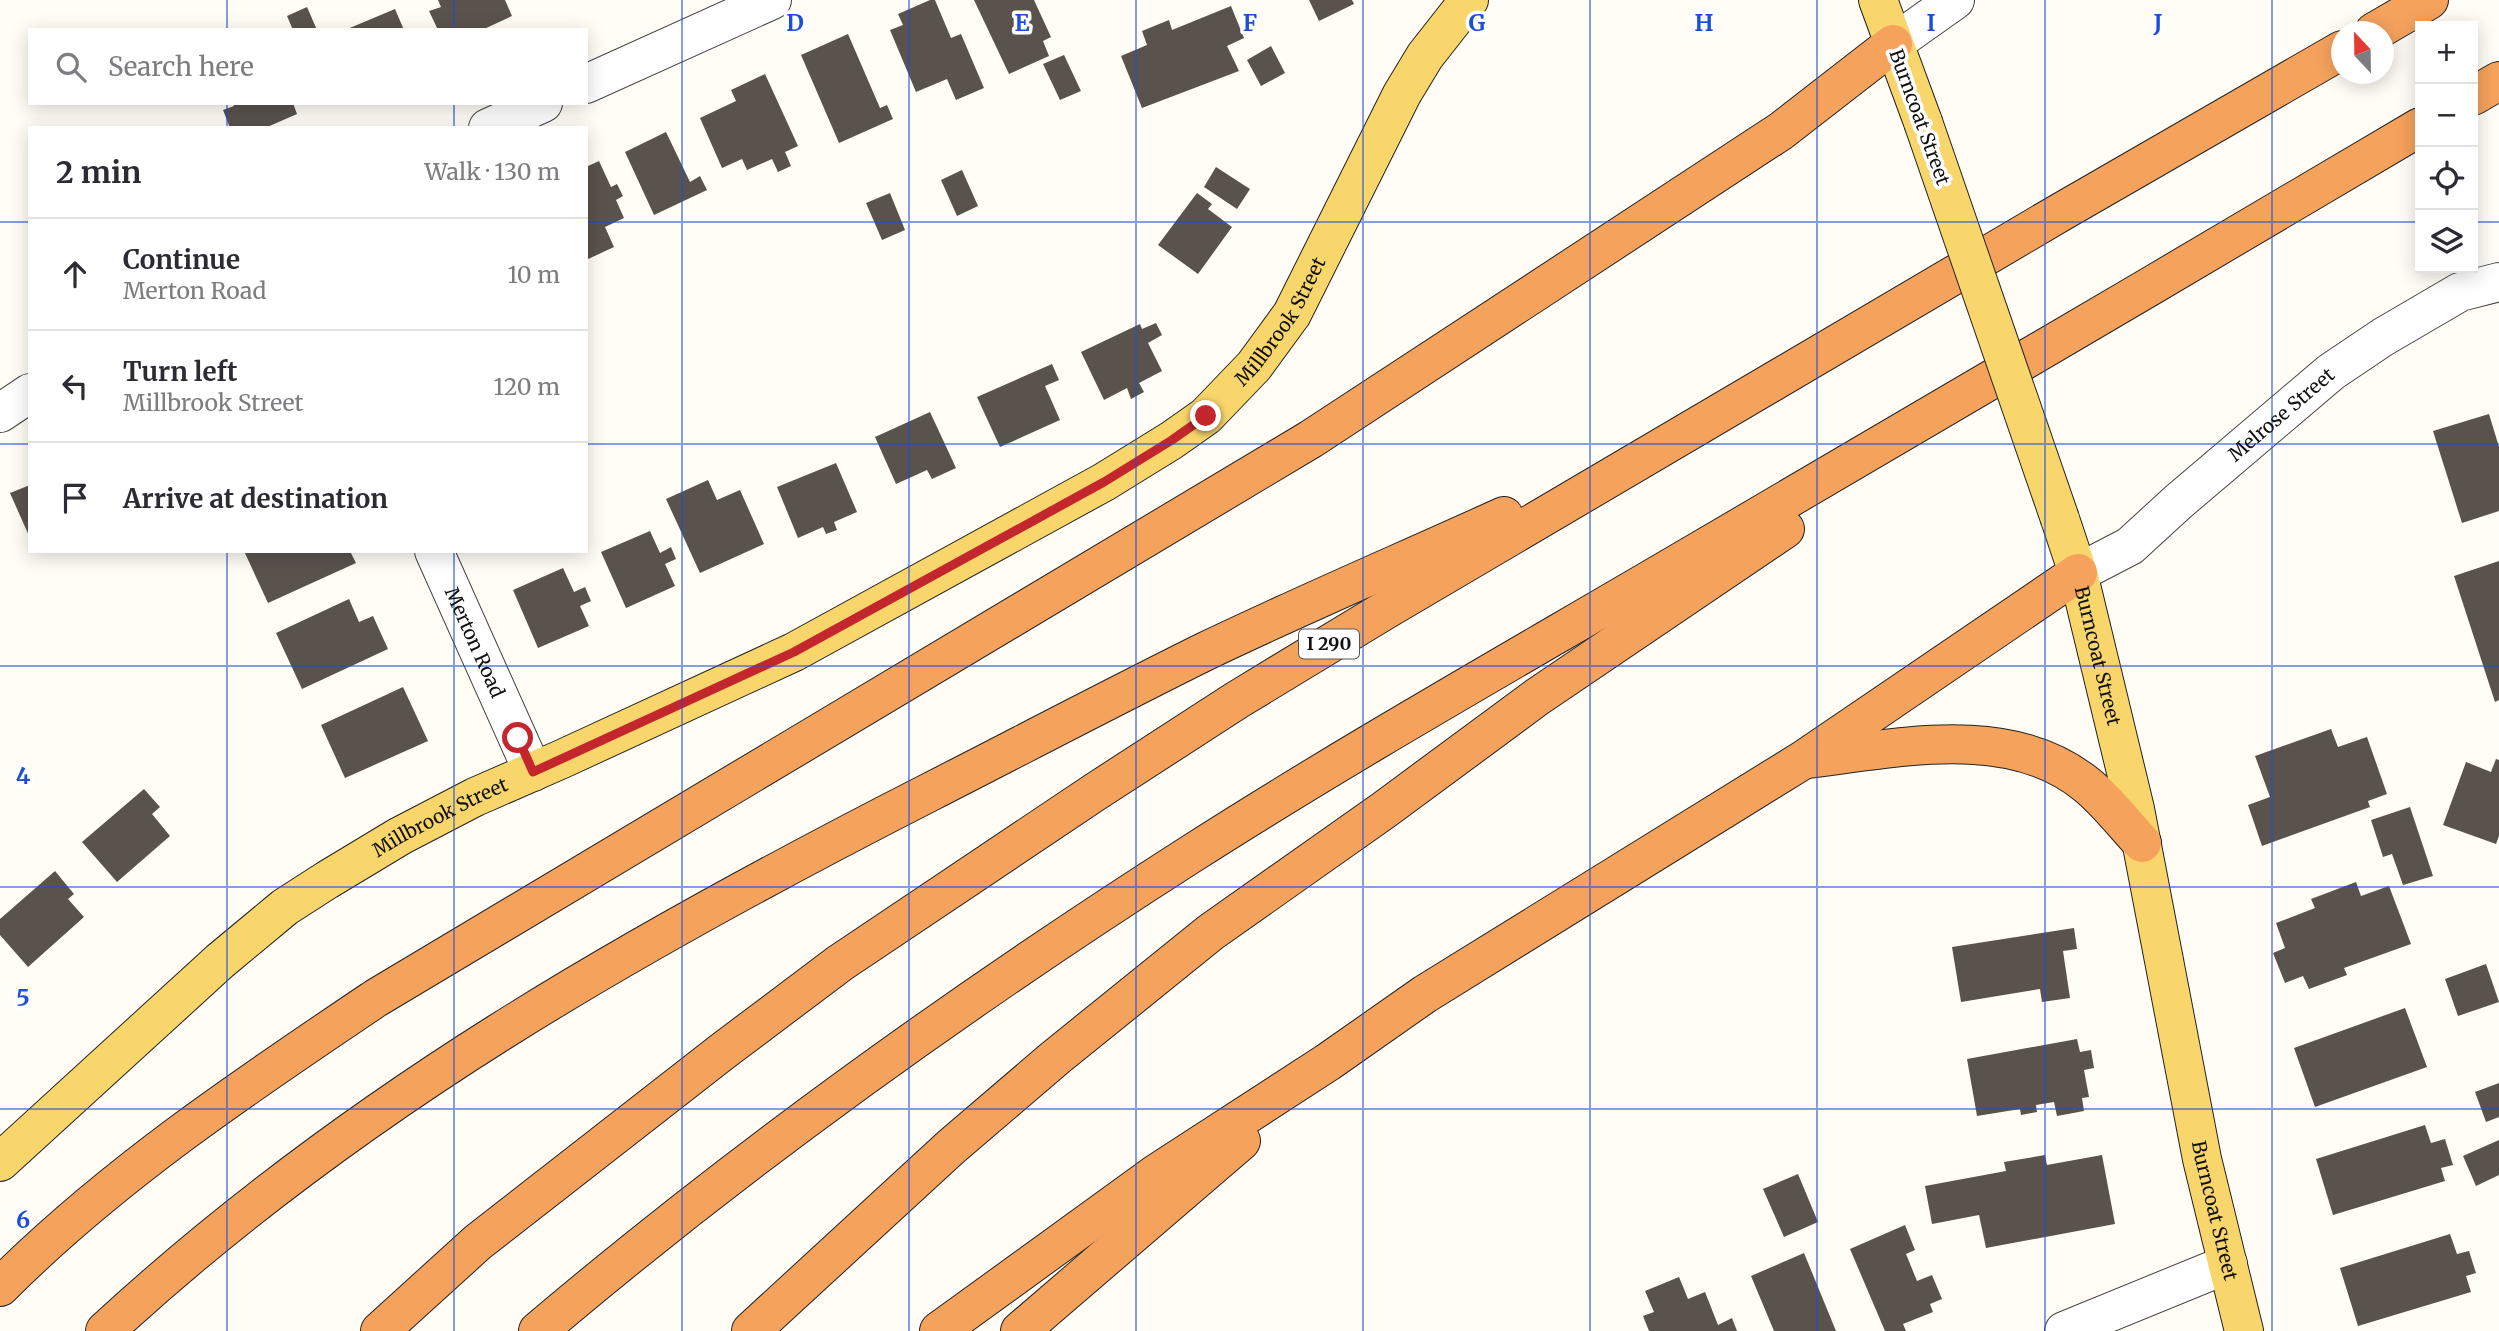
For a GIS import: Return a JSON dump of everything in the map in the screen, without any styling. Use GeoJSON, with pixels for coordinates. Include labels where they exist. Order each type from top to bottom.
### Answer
{"type":"FeatureCollection","features":[{"type":"Feature","properties":{"kind":"highway"},"geometry":{"type":"LineString","coordinates":[[2393,21],[2429,0]]}},
{"type":"Feature","properties":{"kind":"highway"},"geometry":{"type":"LineString","coordinates":[[0,1287],[163,1146],[376,998],[1311,439],[1781,131],[1893,44]]}},
{"type":"Feature","properties":{"kind":"highway","name":"I 290"},"geometry":{"type":"LineString","coordinates":[[380,1331],[478,1242],[840,963],[1237,699],[1690,430],[2331,56]]}},
{"type":"Feature","properties":{"kind":"highway"},"geometry":{"type":"LineString","coordinates":[[2478,93],[2499,81]]}},
{"type":"Feature","properties":{"kind":"highway"},"geometry":{"type":"LineString","coordinates":[[538,1331],[652,1237],[852,1086],[1009,976],[1191,854],[1416,717],[2415,130]]}},
{"type":"Feature","properties":{"kind":"highway"},"geometry":{"type":"LineString","coordinates":[[751,1331],[951,1147],[1065,1049],[1211,932],[1578,668],[1807,514],[1960,399]]}},
{"type":"Feature","properties":{"kind":"highway"},"geometry":{"type":"LineString","coordinates":[[106,1331],[206,1242],[323,1151],[453,1061],[557,994],[638,947],[804,856],[1208,650],[1690,430]]}},
{"type":"Feature","properties":{"kind":"highway"},"geometry":{"type":"LineString","coordinates":[[939,1331],[1157,1173],[1328,1062],[1425,994],[1803,760],[2078,573]]}},
{"type":"Feature","properties":{"kind":"highway"},"geometry":{"type":"LineString","coordinates":[[1803,760],[1926,745],[1987,745],[2025,752],[2086,784],[2141,843]]}},
{"type":"Feature","properties":{"kind":"highway"},"geometry":{"type":"LineString","coordinates":[[1020,1331],[1221,1159],[1328,1062]]}},
{"type":"Feature","properties":{"kind":"main road","name":"Millbrook Street"},"geometry":{"type":"LineString","coordinates":[[0,1162],[220,961],[285,907],[400,836],[475,796],[794,652],[1104,482],[1206,416],[1254,366],[1292,314],[1402,94],[1424,56],[1469,0]]}},
{"type":"Feature","properties":{"kind":"main road","name":"Burncoat Street"},"geometry":{"type":"LineString","coordinates":[[1878,0],[1923,122],[2078,573],[2141,843],[2202,1159],[2244,1331]]}},
{"type":"Feature","properties":{"kind":"street"},"geometry":{"type":"LineString","coordinates":[[588,83],[772,0]]}},
{"type":"Feature","properties":{"kind":"street"},"geometry":{"type":"LineString","coordinates":[[1893,44],[1955,0]]}},
{"type":"Feature","properties":{"kind":"street"},"geometry":{"type":"LineString","coordinates":[[492,126],[539,105]]}},
{"type":"Feature","properties":{"kind":"street","name":"Melrose Street"},"geometry":{"type":"LineString","coordinates":[[2078,573],[2130,546],[2331,372],[2383,337],[2460,292],[2499,282]]}},
{"type":"Feature","properties":{"kind":"street"},"geometry":{"type":"LineString","coordinates":[[0,413],[28,394]]}},
{"type":"Feature","properties":{"kind":"street","name":"Merton Road"},"geometry":{"type":"LineString","coordinates":[[435,553],[533,772]]}},
{"type":"Feature","properties":{"kind":"street"},"geometry":{"type":"LineString","coordinates":[[2064,1331],[2228,1264]]}},
{"type":"Feature","properties":{"kind":"building"},"geometry":{"type":"Polygon","coordinates":[[[438,0],[505,0],[512,16],[486,28],[437,28],[429,11],[441,7],[438,0]]]}},
{"type":"Feature","properties":{"kind":"building"},"geometry":{"type":"Polygon","coordinates":[[[935,0],[951,38],[961,34],[984,88],[956,100],[947,79],[916,92],[890,30],[903,25],[898,14],[935,0]]]}},
{"type":"Feature","properties":{"kind":"building"},"geometry":{"type":"Polygon","coordinates":[[[974,0],[1034,0],[1051,37],[1043,41],[1049,56],[1009,74],[974,0]]]}},
{"type":"Feature","properties":{"kind":"building"},"geometry":{"type":"Polygon","coordinates":[[[1309,0],[1352,0],[1354,4],[1319,21],[1309,0]]]}},
{"type":"Feature","properties":{"kind":"building"},"geometry":{"type":"Polygon","coordinates":[[[1231,6],[1244,38],[1227,46],[1239,71],[1142,108],[1121,56],[1147,45],[1142,31],[1169,20],[1172,30],[1231,6]]]}},
{"type":"Feature","properties":{"kind":"building"},"geometry":{"type":"Polygon","coordinates":[[[307,7],[316,28],[292,28],[287,16],[307,7]]]}},
{"type":"Feature","properties":{"kind":"building"},"geometry":{"type":"Polygon","coordinates":[[[395,9],[403,28],[350,28],[395,9]]]}},
{"type":"Feature","properties":{"kind":"building"},"geometry":{"type":"Polygon","coordinates":[[[848,34],[880,108],[887,105],[893,119],[839,143],[801,55],[848,34]]]}},
{"type":"Feature","properties":{"kind":"building"},"geometry":{"type":"Polygon","coordinates":[[[1271,46],[1285,73],[1261,86],[1247,60],[1271,46]]]}},
{"type":"Feature","properties":{"kind":"building"},"geometry":{"type":"Polygon","coordinates":[[[1064,55],[1081,91],[1060,100],[1043,64],[1064,55]]]}},
{"type":"Feature","properties":{"kind":"building"},"geometry":{"type":"Polygon","coordinates":[[[765,74],[798,146],[785,152],[791,166],[778,172],[772,159],[747,170],[742,159],[722,168],[700,118],[736,101],[731,90],[765,74]]]}},
{"type":"Feature","properties":{"kind":"building"},"geometry":{"type":"Polygon","coordinates":[[[294,105],[297,114],[270,126],[229,126],[223,110],[234,106],[294,105]]]}},
{"type":"Feature","properties":{"kind":"building"},"geometry":{"type":"Polygon","coordinates":[[[666,132],[690,182],[700,176],[707,190],[654,215],[625,152],[666,132]]]}},
{"type":"Feature","properties":{"kind":"building"},"geometry":{"type":"Polygon","coordinates":[[[599,161],[611,187],[617,184],[623,196],[616,200],[624,218],[605,227],[614,247],[588,259],[588,166],[599,161]]]}},
{"type":"Feature","properties":{"kind":"building"},"geometry":{"type":"Polygon","coordinates":[[[1216,167],[1250,189],[1237,209],[1204,187],[1216,167]]]}},
{"type":"Feature","properties":{"kind":"building"},"geometry":{"type":"Polygon","coordinates":[[[962,170],[978,206],[957,216],[941,180],[962,170]]]}},
{"type":"Feature","properties":{"kind":"building"},"geometry":{"type":"Polygon","coordinates":[[[890,193],[905,230],[882,240],[866,203],[890,193]]]}},
{"type":"Feature","properties":{"kind":"building"},"geometry":{"type":"Polygon","coordinates":[[[1197,193],[1212,204],[1208,209],[1232,227],[1198,274],[1158,245],[1197,193]]]}},
{"type":"Feature","properties":{"kind":"building"},"geometry":{"type":"Polygon","coordinates":[[[1156,323],[1162,335],[1148,343],[1162,371],[1139,383],[1144,392],[1131,399],[1127,388],[1104,400],[1081,352],[1140,324],[1142,329],[1156,323]]]}},
{"type":"Feature","properties":{"kind":"building"},"geometry":{"type":"Polygon","coordinates":[[[1052,364],[1059,380],[1045,386],[1060,420],[1000,447],[977,397],[1052,364]]]}},
{"type":"Feature","properties":{"kind":"building"},"geometry":{"type":"Polygon","coordinates":[[[930,412],[956,468],[932,479],[927,470],[896,484],[875,437],[930,412]]]}},
{"type":"Feature","properties":{"kind":"building"},"geometry":{"type":"Polygon","coordinates":[[[2489,414],[2499,447],[2499,511],[2462,523],[2433,431],[2489,414]]]}},
{"type":"Feature","properties":{"kind":"building"},"geometry":{"type":"Polygon","coordinates":[[[836,463],[857,512],[834,522],[837,530],[826,534],[823,527],[798,538],[777,487],[836,463]]]}},
{"type":"Feature","properties":{"kind":"building"},"geometry":{"type":"Polygon","coordinates":[[[708,480],[717,500],[740,490],[764,544],[700,573],[666,499],[708,480]]]}},
{"type":"Feature","properties":{"kind":"building"},"geometry":{"type":"Polygon","coordinates":[[[28,486],[28,534],[10,493],[28,486]]]}},
{"type":"Feature","properties":{"kind":"building"},"geometry":{"type":"Polygon","coordinates":[[[650,531],[660,553],[671,547],[676,559],[665,564],[675,586],[626,608],[601,552],[650,531]]]}},
{"type":"Feature","properties":{"kind":"building"},"geometry":{"type":"Polygon","coordinates":[[[245,553],[351,553],[356,563],[268,603],[245,553]]]}},
{"type":"Feature","properties":{"kind":"building"},"geometry":{"type":"Polygon","coordinates":[[[2499,561],[2499,700],[2495,702],[2454,576],[2499,561]]]}},
{"type":"Feature","properties":{"kind":"building"},"geometry":{"type":"Polygon","coordinates":[[[563,568],[574,592],[585,587],[591,601],[580,606],[589,626],[538,648],[513,590],[563,568]]]}},
{"type":"Feature","properties":{"kind":"building"},"geometry":{"type":"Polygon","coordinates":[[[349,599],[359,622],[373,616],[388,649],[302,689],[276,633],[349,599]]]}},
{"type":"Feature","properties":{"kind":"building"},"geometry":{"type":"Polygon","coordinates":[[[403,687],[428,741],[345,778],[321,725],[403,687]]]}},
{"type":"Feature","properties":{"kind":"building"},"geometry":{"type":"Polygon","coordinates":[[[2331,729],[2338,747],[2367,737],[2387,794],[2368,801],[2370,807],[2262,846],[2248,805],[2270,797],[2255,756],[2331,729]]]}},
{"type":"Feature","properties":{"kind":"building"},"geometry":{"type":"Polygon","coordinates":[[[2496,759],[2499,760],[2499,836],[2496,844],[2443,825],[2466,762],[2491,772],[2496,759]]]}},
{"type":"Feature","properties":{"kind":"building"},"geometry":{"type":"Polygon","coordinates":[[[144,789],[160,807],[152,814],[170,836],[117,882],[82,842],[144,789]]]}},
{"type":"Feature","properties":{"kind":"building"},"geometry":{"type":"Polygon","coordinates":[[[2410,807],[2433,876],[2403,885],[2392,854],[2383,857],[2371,820],[2410,807]]]}},
{"type":"Feature","properties":{"kind":"building"},"geometry":{"type":"Polygon","coordinates":[[[55,871],[74,894],[68,899],[84,917],[28,967],[0,935],[0,919],[55,871]]]}},
{"type":"Feature","properties":{"kind":"building"},"geometry":{"type":"Polygon","coordinates":[[[2356,882],[2361,896],[2389,886],[2411,944],[2344,968],[2347,975],[2309,989],[2303,976],[2285,983],[2273,953],[2285,948],[2276,923],[2315,908],[2311,899],[2356,882]]]}},
{"type":"Feature","properties":{"kind":"building"},"geometry":{"type":"Polygon","coordinates":[[[2074,928],[2077,949],[2063,951],[2070,998],[2042,1002],[2040,989],[1961,1002],[1952,947],[2074,928]]]}},
{"type":"Feature","properties":{"kind":"building"},"geometry":{"type":"Polygon","coordinates":[[[2486,964],[2499,1002],[2458,1016],[2445,979],[2486,964]]]}},
{"type":"Feature","properties":{"kind":"building"},"geometry":{"type":"Polygon","coordinates":[[[2405,1008],[2427,1067],[2315,1107],[2294,1048],[2405,1008]]]}},
{"type":"Feature","properties":{"kind":"building"},"geometry":{"type":"Polygon","coordinates":[[[2077,1039],[2080,1052],[2091,1050],[2094,1068],[2084,1070],[2089,1097],[2082,1098],[2084,1111],[2057,1116],[2054,1102],[2036,1105],[2037,1112],[2021,1115],[2020,1109],[1977,1116],[1967,1059],[2077,1039]]]}},
{"type":"Feature","properties":{"kind":"building"},"geometry":{"type":"Polygon","coordinates":[[[2499,1083],[2499,1117],[2486,1122],[2475,1092],[2499,1083]]]}},
{"type":"Feature","properties":{"kind":"building"},"geometry":{"type":"Polygon","coordinates":[[[2425,1125],[2431,1143],[2445,1139],[2453,1165],[2441,1168],[2445,1181],[2333,1215],[2316,1159],[2425,1125]]]}},
{"type":"Feature","properties":{"kind":"building"},"geometry":{"type":"Polygon","coordinates":[[[2499,1140],[2499,1175],[2476,1186],[2463,1156],[2499,1140]]]}},
{"type":"Feature","properties":{"kind":"building"},"geometry":{"type":"Polygon","coordinates":[[[2045,1155],[2047,1165],[2102,1155],[2115,1224],[1986,1248],[1979,1215],[1932,1224],[1925,1186],[2006,1171],[2004,1162],[2045,1155]]]}},
{"type":"Feature","properties":{"kind":"building"},"geometry":{"type":"Polygon","coordinates":[[[1798,1174],[1818,1222],[1784,1237],[1763,1189],[1798,1174]]]}},
{"type":"Feature","properties":{"kind":"building"},"geometry":{"type":"Polygon","coordinates":[[[1905,1225],[1915,1250],[1906,1254],[1917,1281],[1932,1275],[1942,1299],[1930,1304],[1933,1312],[1903,1324],[1906,1331],[1885,1331],[1850,1249],[1905,1225]]]}},
{"type":"Feature","properties":{"kind":"building"},"geometry":{"type":"Polygon","coordinates":[[[2450,1234],[2457,1254],[2469,1251],[2476,1273],[2466,1276],[2471,1292],[2358,1326],[2340,1268],[2450,1234]]]}},
{"type":"Feature","properties":{"kind":"building"},"geometry":{"type":"Polygon","coordinates":[[[1804,1253],[1836,1331],[1774,1331],[1751,1276],[1804,1253]]]}},
{"type":"Feature","properties":{"kind":"building"},"geometry":{"type":"Polygon","coordinates":[[[1679,1277],[1688,1299],[1705,1292],[1718,1325],[1732,1318],[1737,1331],[1649,1331],[1643,1316],[1654,1312],[1645,1291],[1679,1277]]]}},
{"type":"Feature","properties":{"kind":"route"},"geometry":{"type":"LineString","coordinates":[[518,738],[533,772],[794,652],[1104,482],[1206,416]]}}]}
